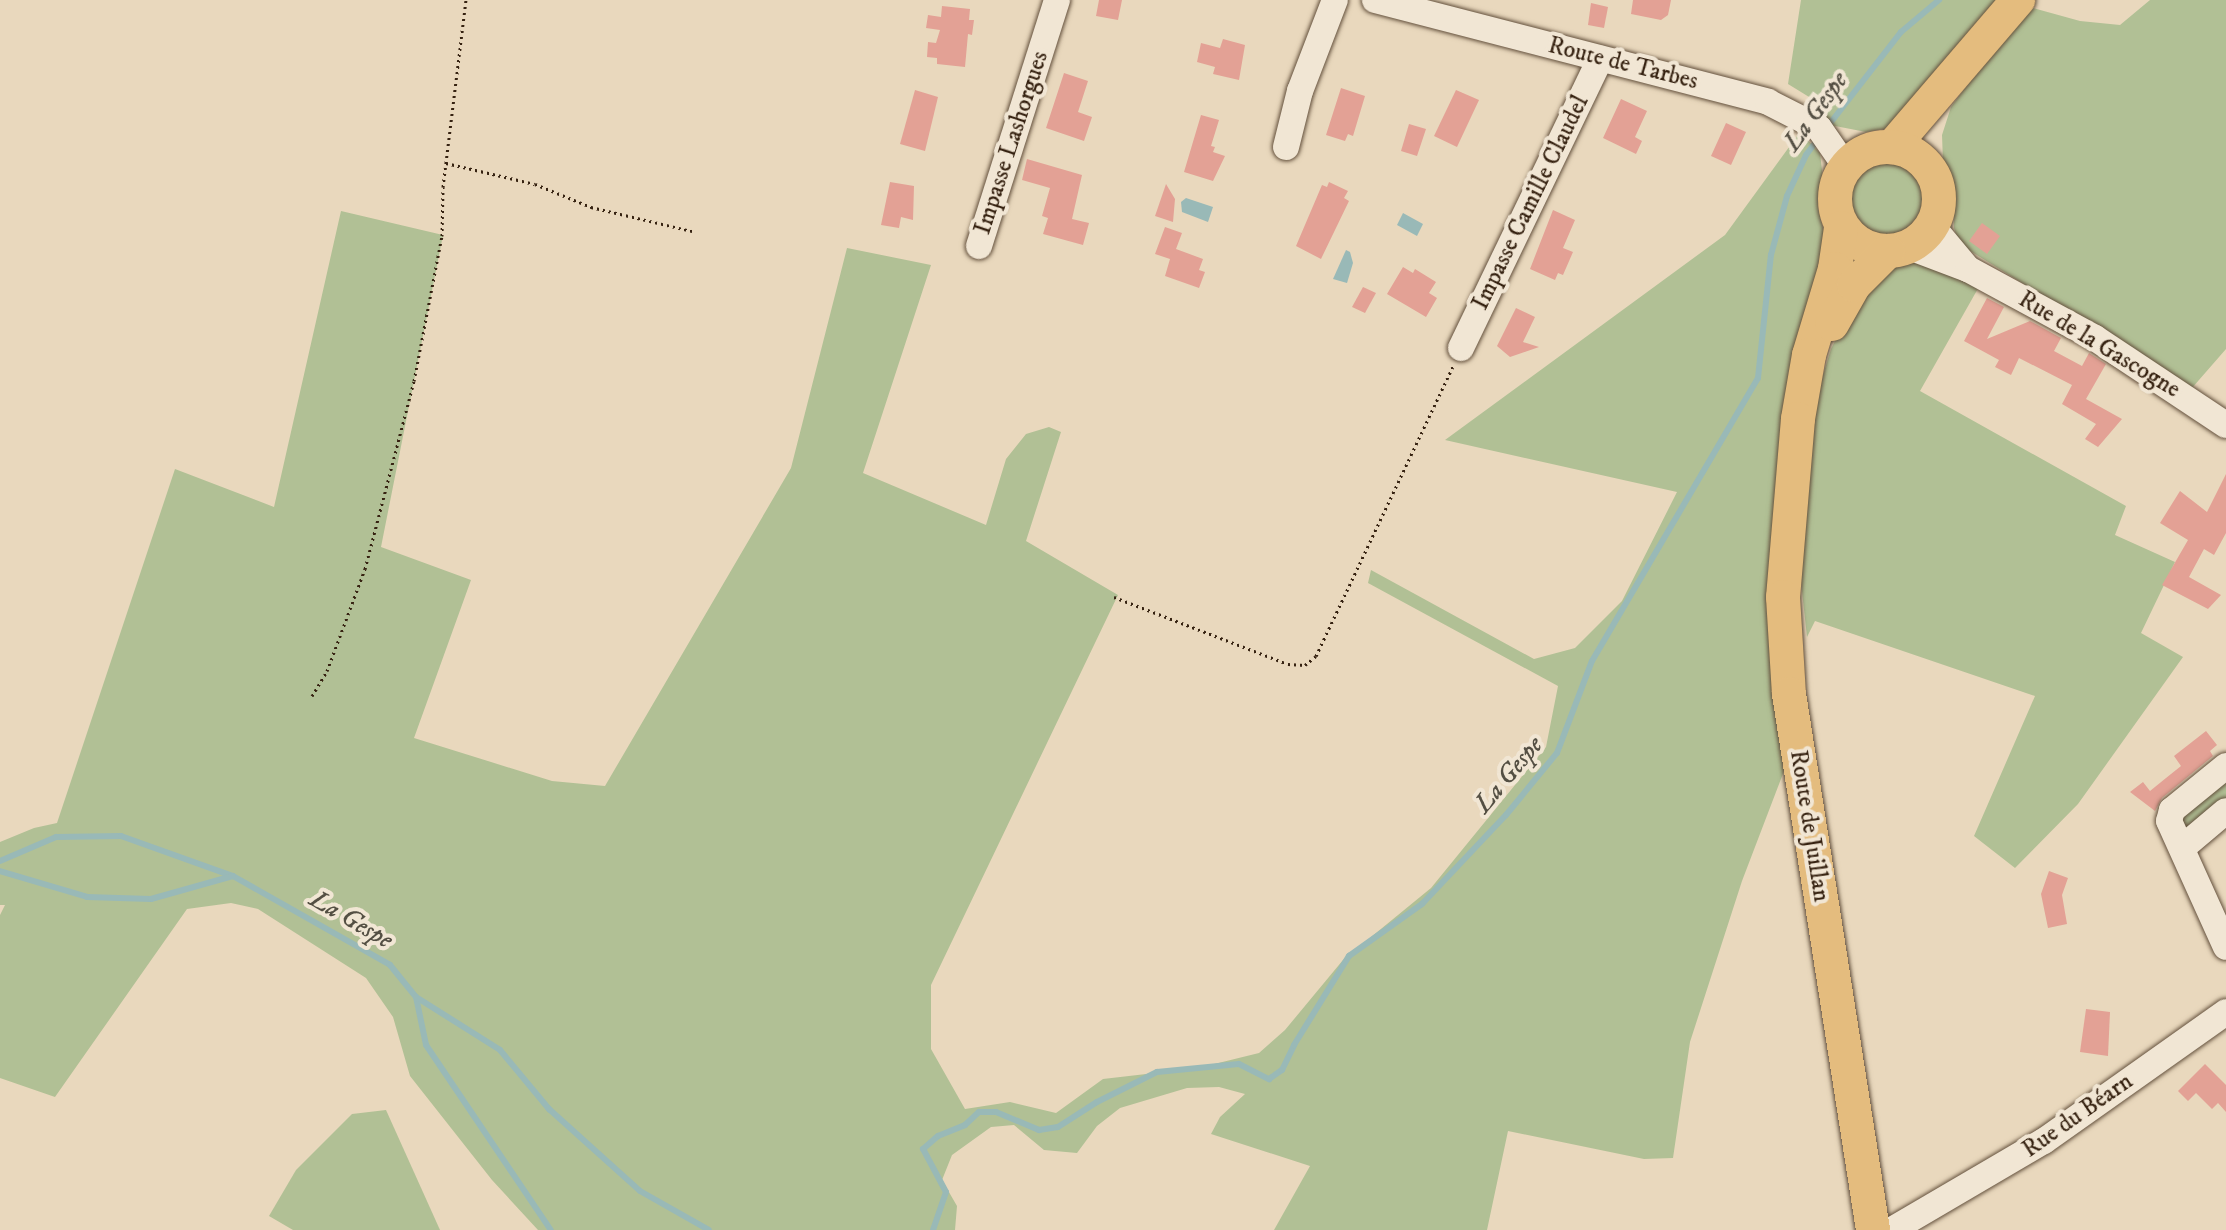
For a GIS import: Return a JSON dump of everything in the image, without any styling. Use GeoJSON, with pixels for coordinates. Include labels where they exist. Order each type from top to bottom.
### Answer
{"type":"FeatureCollection","features":[{"type":"Feature","properties":{"kind":"main road"},"geometry":{"type":"LineString","coordinates":[[1892,147],[2018,0]]}},
{"type":"Feature","properties":{"kind":"main road"},"geometry":{"type":"LineString","coordinates":[[1926,164],[1935,124],[1981,40]]}},
{"type":"Feature","properties":{"kind":"main road"},"geometry":{"type":"LineString","coordinates":[[1892,147],[1910,151],[1926,164],[1939,191],[1939,210],[1909,241],[1870,249],[1841,228],[1835,196],[1846,167],[1870,149],[1892,147]]}},
{"type":"Feature","properties":{"kind":"main road","name":"Route de Juillan"},"geometry":{"type":"LineString","coordinates":[[1841,228],[1835,269],[1809,355],[1798,419],[1783,597],[1789,694],[1873,1230]]}},
{"type":"Feature","properties":{"kind":"main road","name":"Route de Juillan"},"geometry":{"type":"LineString","coordinates":[[1798,419],[1831,327],[1854,285],[1909,241]]}},
{"type":"Feature","properties":{"kind":"street","name":"Impasse Lashorgues"},"geometry":{"type":"LineString","coordinates":[[979,246],[1057,0]]}},
{"type":"Feature","properties":{"kind":"street"},"geometry":{"type":"LineString","coordinates":[[1286,147],[1300,91],[1335,0]]}},
{"type":"Feature","properties":{"kind":"street","name":"Route de Tarbes"},"geometry":{"type":"LineString","coordinates":[[1375,0],[1768,102],[1818,128],[1846,167]]}},
{"type":"Feature","properties":{"kind":"street","name":"Impasse Camille Claudel"},"geometry":{"type":"LineString","coordinates":[[1461,348],[1600,59]]}},
{"type":"Feature","properties":{"kind":"street","name":"Rue de la Gascogne"},"geometry":{"type":"LineString","coordinates":[[1909,241],[1968,269],[2095,338],[2226,425]]}},
{"type":"Feature","properties":{"kind":"street"},"geometry":{"type":"LineString","coordinates":[[2226,766],[2172,810],[2169,821],[2226,947]]}},
{"type":"Feature","properties":{"kind":"street"},"geometry":{"type":"LineString","coordinates":[[2182,848],[2226,811]]}},
{"type":"Feature","properties":{"kind":"street","name":"Rue du Béarn"},"geometry":{"type":"LineString","coordinates":[[1892,1230],[2044,1141],[2226,1012]]}},
{"type":"Feature","properties":{"kind":"path"},"geometry":{"type":"LineString","coordinates":[[312,696],[327,671],[344,628],[385,504],[431,304],[442,236],[446,163],[466,0]]}},
{"type":"Feature","properties":{"kind":"path"},"geometry":{"type":"LineString","coordinates":[[446,163],[535,184],[591,207],[692,231]]}},
{"type":"Feature","properties":{"kind":"path"},"geometry":{"type":"LineString","coordinates":[[1114,597],[1288,664],[1305,665],[1316,656],[1461,348]]}},
{"type":"Feature","properties":{"kind":"green space"},"geometry":{"type":"Polygon","coordinates":[[[1801,0],[2002,0],[1895,127],[1866,132],[1830,125],[1811,107],[1814,100],[1788,84],[1801,0]]]}},
{"type":"Feature","properties":{"kind":"green space"},"geometry":{"type":"Polygon","coordinates":[[[2150,0],[2226,0],[2226,349],[2192,388],[1959,244],[1954,228],[1953,186],[1943,162],[1942,135],[1951,107],[1991,53],[2033,8],[2080,21],[2120,25],[2150,0]]]}},
{"type":"Feature","properties":{"kind":"green space"},"geometry":{"type":"Polygon","coordinates":[[[1800,132],[1820,153],[1823,179],[1818,208],[1824,232],[1784,771],[1742,881],[1690,1042],[1673,1158],[1644,1159],[1508,1131],[1487,1230],[1274,1230],[1310,1166],[1211,1134],[1220,1117],[1245,1094],[1219,1087],[1187,1088],[1120,1108],[1097,1126],[1077,1153],[1044,1150],[1014,1125],[991,1127],[952,1155],[942,1180],[957,1206],[955,1230],[538,1230],[492,1180],[410,1076],[393,1017],[366,978],[258,909],[231,903],[187,909],[55,1097],[0,1078],[0,915],[5,905],[0,905],[0,842],[34,828],[57,823],[175,469],[274,507],[341,211],[443,235],[381,547],[471,580],[414,738],[552,781],[605,786],[791,468],[847,248],[931,265],[863,473],[986,525],[1006,459],[1026,434],[1049,427],[1061,432],[1026,541],[1118,595],[931,985],[931,1049],[965,1109],[1010,1102],[1056,1113],[1103,1079],[1198,1068],[1259,1053],[1285,1030],[1343,960],[1431,888],[1546,747],[1558,686],[1368,583],[1371,570],[1534,659],[1575,648],[1622,601],[1677,492],[1445,440],[1725,235],[1800,132]]]}},
{"type":"Feature","properties":{"kind":"green space"},"geometry":{"type":"Polygon","coordinates":[[[1876,158],[1892,158],[1907,165],[1918,176],[1925,199],[1922,215],[1913,228],[1892,240],[1876,240],[1861,233],[1850,222],[1843,207],[1843,191],[1850,176],[1861,165],[1876,158]]]}},
{"type":"Feature","properties":{"kind":"green space"},"geometry":{"type":"Polygon","coordinates":[[[1908,259],[1980,285],[1920,391],[2126,506],[2115,535],[2175,562],[2141,633],[2183,657],[2078,804],[2015,868],[1974,836],[2035,696],[1815,621],[1807,637],[1799,564],[1803,473],[1819,388],[1831,349],[1859,293],[1891,262],[1908,259]]]}},
{"type":"Feature","properties":{"kind":"green space"},"geometry":{"type":"Polygon","coordinates":[[[2226,781],[2226,799],[2182,831],[2181,810],[2226,781]]]}},
{"type":"Feature","properties":{"kind":"green space"},"geometry":{"type":"Polygon","coordinates":[[[386,1110],[440,1230],[293,1230],[269,1216],[296,1170],[352,1114],[386,1110]]]}},
{"type":"Feature","properties":{"kind":"water"},"geometry":{"type":"Polygon","coordinates":[[[1186,198],[1213,207],[1208,222],[1182,212],[1181,202],[1186,198]]]}},
{"type":"Feature","properties":{"kind":"water"},"geometry":{"type":"Polygon","coordinates":[[[1403,213],[1423,224],[1417,236],[1397,225],[1403,213]]]}},
{"type":"Feature","properties":{"kind":"water"},"geometry":{"type":"Polygon","coordinates":[[[1346,250],[1350,252],[1353,263],[1347,283],[1333,279],[1346,250]]]}},
{"type":"Feature","properties":{"kind":"building"},"geometry":{"type":"Polygon","coordinates":[[[1099,0],[1122,0],[1118,20],[1096,16],[1099,0]]]}},
{"type":"Feature","properties":{"kind":"building"},"geometry":{"type":"Polygon","coordinates":[[[1633,0],[1671,0],[1668,15],[1661,20],[1631,14],[1633,0]]]}},
{"type":"Feature","properties":{"kind":"building"},"geometry":{"type":"Polygon","coordinates":[[[1591,3],[1608,7],[1604,28],[1588,25],[1591,3]]]}},
{"type":"Feature","properties":{"kind":"building"},"geometry":{"type":"Polygon","coordinates":[[[942,6],[970,9],[969,20],[974,20],[972,35],[968,34],[965,67],[937,64],[937,58],[927,57],[928,42],[936,43],[940,30],[926,28],[928,15],[941,17],[942,6]]]}},
{"type":"Feature","properties":{"kind":"building"},"geometry":{"type":"Polygon","coordinates":[[[1223,39],[1245,45],[1239,80],[1213,74],[1215,67],[1197,62],[1201,43],[1220,48],[1223,39]]]}},
{"type":"Feature","properties":{"kind":"building"},"geometry":{"type":"Polygon","coordinates":[[[1064,73],[1088,81],[1078,112],[1092,117],[1084,141],[1046,128],[1064,73]]]}},
{"type":"Feature","properties":{"kind":"building"},"geometry":{"type":"Polygon","coordinates":[[[1341,88],[1365,96],[1353,136],[1348,134],[1345,141],[1326,135],[1341,88]]]}},
{"type":"Feature","properties":{"kind":"building"},"geometry":{"type":"Polygon","coordinates":[[[915,90],[938,97],[925,151],[900,144],[915,90]]]}},
{"type":"Feature","properties":{"kind":"building"},"geometry":{"type":"Polygon","coordinates":[[[1456,90],[1479,100],[1457,147],[1434,136],[1456,90]]]}},
{"type":"Feature","properties":{"kind":"building"},"geometry":{"type":"Polygon","coordinates":[[[1621,99],[1647,111],[1635,137],[1642,141],[1636,154],[1603,138],[1621,99]]]}},
{"type":"Feature","properties":{"kind":"building"},"geometry":{"type":"Polygon","coordinates":[[[1201,115],[1219,120],[1211,146],[1215,147],[1213,152],[1225,156],[1213,181],[1184,172],[1201,115]]]}},
{"type":"Feature","properties":{"kind":"building"},"geometry":{"type":"Polygon","coordinates":[[[1726,123],[1746,132],[1731,165],[1711,156],[1726,123]]]}},
{"type":"Feature","properties":{"kind":"building"},"geometry":{"type":"Polygon","coordinates":[[[1409,124],[1426,129],[1417,156],[1401,151],[1409,124]]]}},
{"type":"Feature","properties":{"kind":"building"},"geometry":{"type":"Polygon","coordinates":[[[1027,159],[1082,175],[1072,219],[1089,223],[1083,245],[1043,234],[1048,218],[1042,216],[1050,188],[1022,180],[1027,159]]]}},
{"type":"Feature","properties":{"kind":"building"},"geometry":{"type":"Polygon","coordinates":[[[890,182],[914,186],[913,220],[901,217],[899,228],[881,225],[890,182]]]}},
{"type":"Feature","properties":{"kind":"building"},"geometry":{"type":"Polygon","coordinates":[[[1329,182],[1348,191],[1344,198],[1349,201],[1321,259],[1296,246],[1322,185],[1327,187],[1329,182]]]}},
{"type":"Feature","properties":{"kind":"building"},"geometry":{"type":"Polygon","coordinates":[[[1166,184],[1175,199],[1173,222],[1155,216],[1166,184]]]}},
{"type":"Feature","properties":{"kind":"building"},"geometry":{"type":"Polygon","coordinates":[[[1553,210],[1575,220],[1563,248],[1573,252],[1563,275],[1558,273],[1555,280],[1530,269],[1553,210]]]}},
{"type":"Feature","properties":{"kind":"building"},"geometry":{"type":"Polygon","coordinates":[[[1982,223],[2000,236],[1987,254],[1969,241],[1982,223]]]}},
{"type":"Feature","properties":{"kind":"building"},"geometry":{"type":"Polygon","coordinates":[[[1165,227],[1182,233],[1176,249],[1203,259],[1199,270],[1205,272],[1199,288],[1165,276],[1170,259],[1155,254],[1165,227]]]}},
{"type":"Feature","properties":{"kind":"building"},"geometry":{"type":"Polygon","coordinates":[[[1403,267],[1413,273],[1415,269],[1436,282],[1429,293],[1437,298],[1426,317],[1387,294],[1403,267]]]}},
{"type":"Feature","properties":{"kind":"building"},"geometry":{"type":"Polygon","coordinates":[[[1363,287],[1376,293],[1365,313],[1352,307],[1363,287]]]}},
{"type":"Feature","properties":{"kind":"building"},"geometry":{"type":"Polygon","coordinates":[[[1987,298],[2004,307],[1987,339],[2030,321],[2061,338],[2054,351],[2082,366],[2089,353],[2106,364],[2086,399],[2122,419],[2098,447],[2085,439],[2096,424],[2062,404],[2072,385],[2019,358],[2011,375],[1995,367],[1999,360],[1964,341],[1987,298]]]}},
{"type":"Feature","properties":{"kind":"building"},"geometry":{"type":"Polygon","coordinates":[[[1516,308],[1535,317],[1523,342],[1539,347],[1510,357],[1497,346],[1516,308]]]}},
{"type":"Feature","properties":{"kind":"building"},"geometry":{"type":"Polygon","coordinates":[[[2226,474],[2226,533],[2214,555],[2204,549],[2189,577],[2221,595],[2208,609],[2162,585],[2188,540],[2160,523],[2180,491],[2207,512],[2226,474]]]}},
{"type":"Feature","properties":{"kind":"building"},"geometry":{"type":"Polygon","coordinates":[[[2206,731],[2217,745],[2210,751],[2213,756],[2162,798],[2155,811],[2130,792],[2143,782],[2150,791],[2181,766],[2174,756],[2206,731]]]}},
{"type":"Feature","properties":{"kind":"building"},"geometry":{"type":"Polygon","coordinates":[[[2049,871],[2068,878],[2062,895],[2067,924],[2048,928],[2041,894],[2049,871]]]}},
{"type":"Feature","properties":{"kind":"building"},"geometry":{"type":"Polygon","coordinates":[[[2086,1009],[2110,1012],[2108,1056],[2080,1052],[2086,1009]]]}},
{"type":"Feature","properties":{"kind":"building"},"geometry":{"type":"Polygon","coordinates":[[[2205,1064],[2226,1085],[2226,1112],[2218,1103],[2212,1109],[2196,1093],[2188,1101],[2178,1091],[2205,1064]]]}},
{"type":"Feature","properties":{"kind":"waterway","name":"La Gespe"},"geometry":{"type":"LineString","coordinates":[[1828,126],[1901,32],[1939,0]]}},
{"type":"Feature","properties":{"kind":"waterway","name":"La Gespe"},"geometry":{"type":"LineString","coordinates":[[933,1230],[946,1192],[923,1149],[938,1136],[965,1125],[979,1112],[996,1112],[1039,1130],[1058,1127],[1097,1102],[1157,1072],[1239,1064],[1269,1079],[1282,1070],[1349,956],[1422,904],[1506,815],[1557,753],[1592,661],[1758,378],[1771,255],[1787,196],[1806,155],[1819,138]]}},
{"type":"Feature","properties":{"kind":"waterway","name":"La Gespe"},"geometry":{"type":"LineString","coordinates":[[0,861],[56,837],[121,836],[233,876],[390,965],[416,997],[426,1045],[551,1230]]}},
{"type":"Feature","properties":{"kind":"waterway"},"geometry":{"type":"LineString","coordinates":[[0,871],[87,897],[151,899],[233,876]]}},
{"type":"Feature","properties":{"kind":"waterway"},"geometry":{"type":"LineString","coordinates":[[416,997],[500,1050],[549,1109],[640,1191],[709,1230]]}}]}
